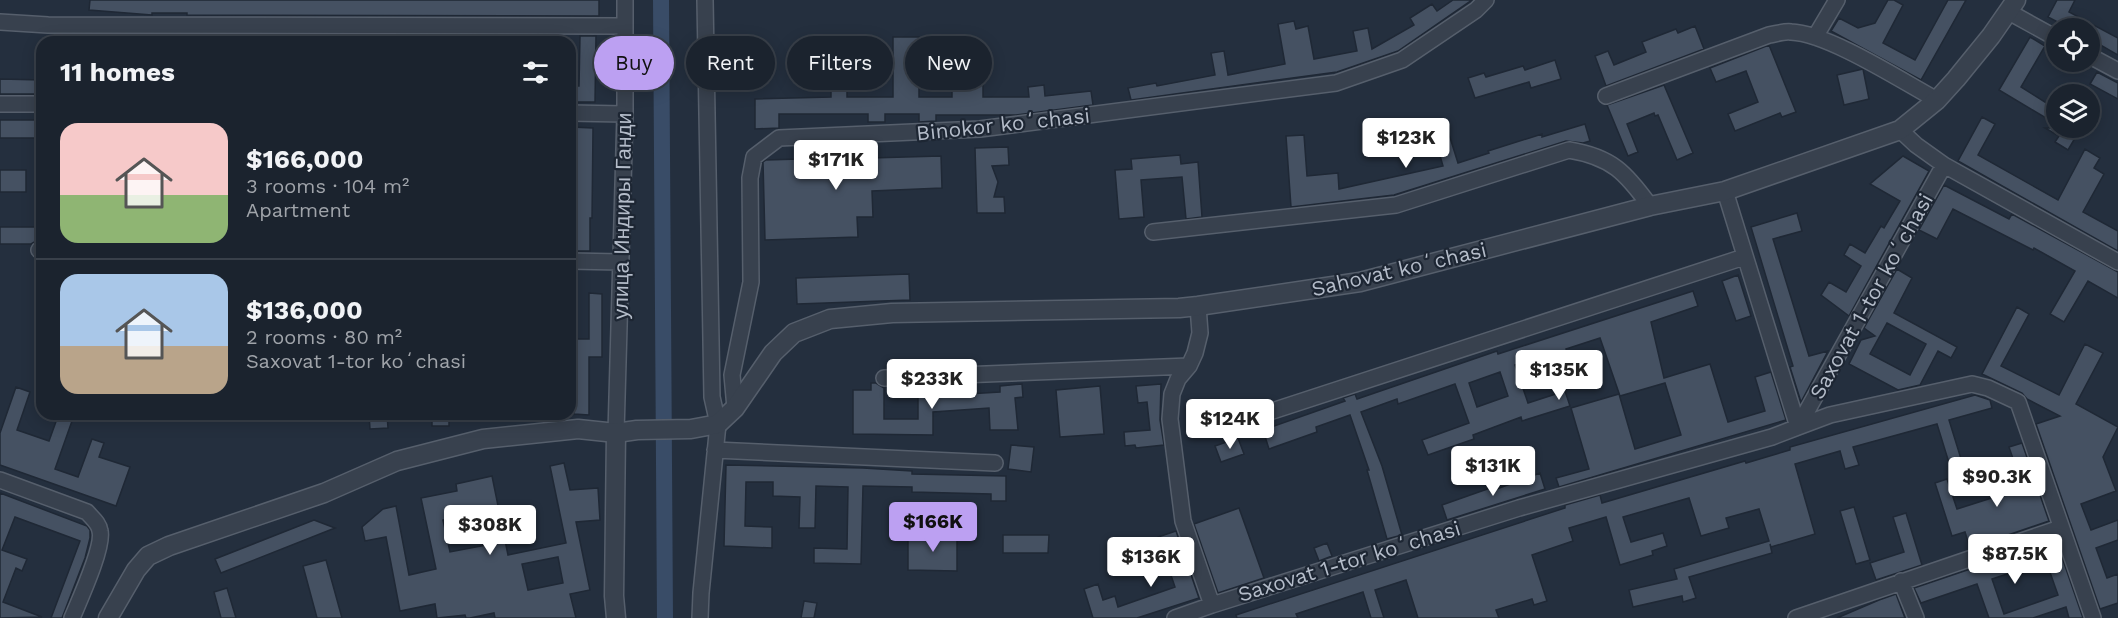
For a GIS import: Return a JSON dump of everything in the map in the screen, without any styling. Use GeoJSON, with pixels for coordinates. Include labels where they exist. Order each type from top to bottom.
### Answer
{"type":"FeatureCollection","features":[{"type":"Feature","properties":{"kind":"street","name":"улица Индиры Ганди"},"geometry":{"type":"LineString","coordinates":[[616,433],[625,114],[625,0]]}},
{"type":"Feature","properties":{"kind":"street"},"geometry":{"type":"LineString","coordinates":[[700,618],[717,424],[712,397],[705,0]]}},
{"type":"Feature","properties":{"kind":"street","name":"Binokor koʻchasi"},"geometry":{"type":"LineString","coordinates":[[735,408],[732,375],[751,282],[750,178],[754,157],[779,138],[980,129],[1336,83],[1402,60],[1476,10],[1486,0]]}},
{"type":"Feature","properties":{"kind":"street"},"geometry":{"type":"LineString","coordinates":[[1815,37],[1838,0]]}},
{"type":"Feature","properties":{"kind":"street"},"geometry":{"type":"LineString","coordinates":[[2012,6],[2046,31]]}},
{"type":"Feature","properties":{"kind":"street","name":"Sahovat koʻchasi"},"geometry":{"type":"LineString","coordinates":[[717,424],[735,408],[773,353],[794,333],[830,319],[892,313],[1198,306],[1360,282],[1650,206],[1725,191],[1900,130],[1937,100],[1956,79],[2012,6]]}},
{"type":"Feature","properties":{"kind":"street"},"geometry":{"type":"LineString","coordinates":[[0,22],[48,25],[625,26]]}},
{"type":"Feature","properties":{"kind":"street"},"geometry":{"type":"LineString","coordinates":[[1606,96],[1768,35],[1791,32],[1815,37],[1840,47],[1937,100]]}},
{"type":"Feature","properties":{"kind":"street"},"geometry":{"type":"LineString","coordinates":[[2100,61],[2118,71]]}},
{"type":"Feature","properties":{"kind":"street"},"geometry":{"type":"LineString","coordinates":[[0,104],[36,104]]}},
{"type":"Feature","properties":{"kind":"street"},"geometry":{"type":"LineString","coordinates":[[576,113],[625,114]]}},
{"type":"Feature","properties":{"kind":"street"},"geometry":{"type":"LineString","coordinates":[[1900,130],[1944,165],[2118,262]]}},
{"type":"Feature","properties":{"kind":"street"},"geometry":{"type":"LineString","coordinates":[[1153,232],[1396,205],[1569,150],[1592,154],[1612,164],[1650,206]]}},
{"type":"Feature","properties":{"kind":"street","name":"Saxovat 1-tor koʻchasi"},"geometry":{"type":"LineString","coordinates":[[1175,618],[1212,604],[1519,508],[1772,437],[1798,427],[1944,165]]}},
{"type":"Feature","properties":{"kind":"street","name":"Saxovat 1-tor koʻchasi"},"geometry":{"type":"LineString","coordinates":[[1725,191],[1798,427]]}},
{"type":"Feature","properties":{"kind":"street"},"geometry":{"type":"LineString","coordinates":[[1260,415],[1744,257]]}},
{"type":"Feature","properties":{"kind":"street"},"geometry":{"type":"LineString","coordinates":[[576,261],[621,262]]}},
{"type":"Feature","properties":{"kind":"street","name":"Saxovat 1-tor koʻchasi"},"geometry":{"type":"LineString","coordinates":[[1198,306],[1200,333],[1195,353],[1189,366],[1178,379],[1172,394],[1170,419],[1183,521],[1212,604]]}},
{"type":"Feature","properties":{"kind":"street"},"geometry":{"type":"LineString","coordinates":[[884,378],[1189,366]]}},
{"type":"Feature","properties":{"kind":"street"},"geometry":{"type":"LineString","coordinates":[[1798,427],[1830,415],[1972,384],[1988,388],[2018,402],[2093,618]]}},
{"type":"Feature","properties":{"kind":"street"},"geometry":{"type":"LineString","coordinates":[[108,618],[136,570],[148,556],[169,546],[324,493],[397,461],[483,439],[532,433],[578,429],[616,433],[637,430],[691,429],[717,424]]}},
{"type":"Feature","properties":{"kind":"street"},"geometry":{"type":"LineString","coordinates":[[615,618],[616,433]]}},
{"type":"Feature","properties":{"kind":"street"},"geometry":{"type":"LineString","coordinates":[[715,450],[995,463]]}},
{"type":"Feature","properties":{"kind":"street"},"geometry":{"type":"LineString","coordinates":[[0,480],[87,512],[96,521],[101,538],[72,618]]}},
{"type":"Feature","properties":{"kind":"street"},"geometry":{"type":"LineString","coordinates":[[1796,618],[2060,528]]}},
{"type":"Feature","properties":{"kind":"street"},"geometry":{"type":"LineString","coordinates":[[1901,581],[1916,618]]}},
{"type":"Feature","properties":{"kind":"building"},"geometry":{"type":"Polygon","coordinates":[[[90,0],[599,0],[599,16],[187,15],[187,13],[152,13],[152,15],[89,10],[90,0]]]}},
{"type":"Feature","properties":{"kind":"building"},"geometry":{"type":"Polygon","coordinates":[[[1453,0],[1472,0],[1398,51],[1337,72],[1131,100],[1128,88],[1156,83],[1157,86],[1215,75],[1211,53],[1224,51],[1228,75],[1285,64],[1278,24],[1294,21],[1296,29],[1308,26],[1314,59],[1357,51],[1353,31],[1368,28],[1372,49],[1414,25],[1410,18],[1432,4],[1437,11],[1453,0]]]}},
{"type":"Feature","properties":{"kind":"building"},"geometry":{"type":"Polygon","coordinates":[[[1888,0],[1894,0],[1903,5],[1883,43],[1915,60],[1948,0],[1966,0],[1921,80],[1831,31],[1839,18],[1858,28],[1875,23],[1888,0]]]}},
{"type":"Feature","properties":{"kind":"building"},"geometry":{"type":"Polygon","coordinates":[[[2057,0],[2075,0],[2069,12],[2080,18],[2050,18],[2048,17],[2057,0]]]}},
{"type":"Feature","properties":{"kind":"building"},"geometry":{"type":"Polygon","coordinates":[[[1695,26],[1704,49],[1606,86],[1595,56],[1608,51],[1614,65],[1646,52],[1642,42],[1676,29],[1678,33],[1695,26]]]}},
{"type":"Feature","properties":{"kind":"building"},"geometry":{"type":"Polygon","coordinates":[[[2100,28],[2118,38],[2118,55],[2100,45],[2100,28]]]}},
{"type":"Feature","properties":{"kind":"building"},"geometry":{"type":"Polygon","coordinates":[[[187,35],[549,36],[187,36],[187,35]]]}},
{"type":"Feature","properties":{"kind":"building"},"geometry":{"type":"Polygon","coordinates":[[[580,36],[594,36],[595,102],[576,102],[576,86],[579,86],[580,36]]]}},
{"type":"Feature","properties":{"kind":"building"},"geometry":{"type":"Polygon","coordinates":[[[893,37],[905,37],[905,90],[919,90],[919,97],[952,97],[952,90],[983,90],[983,97],[1029,97],[1028,87],[1044,85],[1045,96],[1091,91],[1093,105],[1016,115],[936,115],[936,121],[919,122],[919,114],[885,114],[885,122],[868,122],[868,114],[779,114],[779,128],[755,129],[755,99],[831,97],[831,90],[847,90],[847,97],[893,97],[893,37]]]}},
{"type":"Feature","properties":{"kind":"building"},"geometry":{"type":"Polygon","coordinates":[[[2030,37],[2045,46],[2021,87],[2046,103],[2046,118],[1999,90],[2030,37]]]}},
{"type":"Feature","properties":{"kind":"building"},"geometry":{"type":"Polygon","coordinates":[[[1769,45],[1796,112],[1782,117],[1780,113],[1735,131],[1728,114],[1758,102],[1746,71],[1716,82],[1710,68],[1769,45]]]}},
{"type":"Feature","properties":{"kind":"building"},"geometry":{"type":"Polygon","coordinates":[[[1555,60],[1561,79],[1531,88],[1529,82],[1475,98],[1468,78],[1484,73],[1486,77],[1523,66],[1525,70],[1555,60]]]}},
{"type":"Feature","properties":{"kind":"building"},"geometry":{"type":"Polygon","coordinates":[[[1863,69],[1869,99],[1844,105],[1837,75],[1863,69]]]}},
{"type":"Feature","properties":{"kind":"building"},"geometry":{"type":"Polygon","coordinates":[[[2097,72],[2118,83],[2118,99],[2100,89],[2100,84],[2090,84],[2097,72]]]}},
{"type":"Feature","properties":{"kind":"building"},"geometry":{"type":"Polygon","coordinates":[[[0,79],[36,80],[36,94],[0,94],[0,79]]]}},
{"type":"Feature","properties":{"kind":"building"},"geometry":{"type":"Polygon","coordinates":[[[1664,85],[1693,153],[1677,160],[1658,115],[1655,116],[1654,113],[1627,124],[1638,152],[1628,156],[1607,105],[1664,85]]]}},
{"type":"Feature","properties":{"kind":"building"},"geometry":{"type":"Polygon","coordinates":[[[1982,117],[1995,124],[1978,155],[2058,200],[2085,149],[2100,158],[2094,168],[2104,174],[2083,212],[2118,231],[2118,251],[1958,161],[1982,117]]]}},
{"type":"Feature","properties":{"kind":"building"},"geometry":{"type":"Polygon","coordinates":[[[0,120],[36,120],[36,138],[0,138],[0,120]]]}},
{"type":"Feature","properties":{"kind":"building"},"geometry":{"type":"Polygon","coordinates":[[[1585,124],[1590,141],[1583,143],[1566,141],[1394,195],[1291,207],[1286,136],[1304,135],[1307,176],[1338,173],[1339,189],[1443,166],[1433,132],[1447,128],[1458,163],[1542,134],[1542,137],[1585,124]]]}},
{"type":"Feature","properties":{"kind":"building"},"geometry":{"type":"Polygon","coordinates":[[[576,127],[593,128],[590,251],[576,251],[576,127]]]}},
{"type":"Feature","properties":{"kind":"building"},"geometry":{"type":"Polygon","coordinates":[[[2058,138],[2075,138],[2068,150],[2055,142],[2058,138]]]}},
{"type":"Feature","properties":{"kind":"building"},"geometry":{"type":"Polygon","coordinates":[[[1008,147],[1009,165],[992,166],[998,182],[994,197],[1004,197],[1005,213],[977,213],[975,148],[1008,147]]]}},
{"type":"Feature","properties":{"kind":"building"},"geometry":{"type":"Polygon","coordinates":[[[871,150],[871,158],[941,156],[942,188],[872,191],[873,217],[857,217],[858,237],[765,240],[763,162],[799,159],[799,154],[817,154],[818,158],[854,157],[854,151],[871,150]]]}},
{"type":"Feature","properties":{"kind":"building"},"geometry":{"type":"Polygon","coordinates":[[[1180,155],[1181,164],[1198,162],[1202,217],[1186,219],[1182,177],[1141,180],[1144,217],[1119,219],[1115,170],[1132,169],[1131,159],[1180,155]]]}},
{"type":"Feature","properties":{"kind":"building"},"geometry":{"type":"Polygon","coordinates":[[[1903,156],[1929,171],[1849,316],[1821,295],[1829,282],[1846,292],[1861,266],[1844,255],[1850,244],[1865,253],[1881,226],[1884,228],[1900,201],[1870,184],[1903,156]]]}},
{"type":"Feature","properties":{"kind":"building"},"geometry":{"type":"Polygon","coordinates":[[[0,170],[26,170],[26,192],[0,192],[0,170]]]}},
{"type":"Feature","properties":{"kind":"building"},"geometry":{"type":"Polygon","coordinates":[[[1944,185],[2009,219],[2012,214],[2118,272],[2118,298],[2088,281],[2064,322],[2050,314],[2075,271],[2034,248],[2033,250],[1953,209],[1937,239],[1919,230],[1944,185]]]}},
{"type":"Feature","properties":{"kind":"building"},"geometry":{"type":"Polygon","coordinates":[[[1797,213],[1802,231],[1773,239],[1809,356],[1828,351],[1801,402],[1790,367],[1793,366],[1751,227],[1797,213]]]}},
{"type":"Feature","properties":{"kind":"building"},"geometry":{"type":"Polygon","coordinates":[[[0,227],[36,227],[36,241],[31,244],[0,244],[0,227]]]}},
{"type":"Feature","properties":{"kind":"building"},"geometry":{"type":"Polygon","coordinates":[[[1897,269],[1912,278],[1894,313],[1957,347],[1951,358],[1938,351],[1920,385],[1898,390],[1849,364],[1861,340],[1875,336],[1864,328],[1897,269]],[[1887,323],[1870,354],[1910,375],[1926,344],[1887,323]]]}},
{"type":"Feature","properties":{"kind":"building"},"geometry":{"type":"Polygon","coordinates":[[[909,274],[910,300],[797,304],[796,278],[909,274]]]}},
{"type":"Feature","properties":{"kind":"building"},"geometry":{"type":"Polygon","coordinates":[[[1738,275],[1751,316],[1736,321],[1722,281],[1738,275]]]}},
{"type":"Feature","properties":{"kind":"building"},"geometry":{"type":"Polygon","coordinates":[[[1693,291],[1698,306],[1651,322],[1664,378],[1710,364],[1728,422],[1765,411],[1755,377],[1771,372],[1786,420],[1559,487],[1556,478],[1589,469],[1571,408],[1619,394],[1635,449],[1681,435],[1665,383],[1620,396],[1600,338],[1566,349],[1569,357],[1554,362],[1551,353],[1515,365],[1528,403],[1565,391],[1570,406],[1522,421],[1521,417],[1473,435],[1474,439],[1428,455],[1422,440],[1469,423],[1455,384],[1398,404],[1397,399],[1361,412],[1382,466],[1402,535],[1387,539],[1367,470],[1369,470],[1350,415],[1316,427],[1317,432],[1269,449],[1263,430],[1345,401],[1343,398],[1355,394],[1357,399],[1497,351],[1498,354],[1693,291]],[[1500,372],[1469,383],[1477,407],[1508,396],[1500,372]]]}},
{"type":"Feature","properties":{"kind":"building"},"geometry":{"type":"Polygon","coordinates":[[[589,293],[602,294],[602,357],[589,357],[589,415],[576,414],[576,339],[589,339],[589,293]]]}},
{"type":"Feature","properties":{"kind":"building"},"geometry":{"type":"Polygon","coordinates":[[[2017,307],[2029,314],[2001,366],[2059,395],[2085,344],[2103,353],[2076,404],[2118,427],[2103,457],[2116,491],[2081,504],[2091,530],[2118,520],[2118,540],[2096,548],[2107,578],[2118,574],[2118,603],[2100,609],[2036,424],[2060,416],[2027,399],[2022,393],[1982,374],[2017,307]]]}},
{"type":"Feature","properties":{"kind":"building"},"geometry":{"type":"Polygon","coordinates":[[[871,383],[884,388],[884,419],[918,419],[918,386],[933,386],[933,396],[1000,392],[1000,386],[1022,384],[1023,397],[1015,398],[1018,430],[990,430],[989,408],[933,412],[933,435],[853,434],[853,390],[871,390],[871,383]]]}},
{"type":"Feature","properties":{"kind":"building"},"geometry":{"type":"Polygon","coordinates":[[[1161,384],[1160,420],[1164,445],[1136,448],[1135,445],[1125,446],[1124,432],[1150,430],[1147,402],[1138,403],[1136,386],[1161,384]]]}},
{"type":"Feature","properties":{"kind":"building"},"geometry":{"type":"Polygon","coordinates":[[[1100,386],[1104,434],[1060,437],[1056,390],[1100,386]]]}},
{"type":"Feature","properties":{"kind":"building"},"geometry":{"type":"Polygon","coordinates":[[[16,387],[30,392],[17,430],[49,441],[57,420],[72,421],[55,469],[78,477],[92,439],[104,443],[99,457],[130,467],[116,506],[0,465],[0,433],[16,387]]]}},
{"type":"Feature","properties":{"kind":"building"},"geometry":{"type":"Polygon","coordinates":[[[1975,395],[1990,400],[1992,408],[1949,420],[1962,462],[1950,466],[1937,424],[1853,447],[1859,465],[1845,469],[1840,451],[1795,464],[1815,534],[1771,547],[1770,544],[1772,553],[1689,577],[1696,598],[1683,602],[1682,596],[1633,607],[1629,590],[1677,579],[1674,569],[1769,541],[1759,509],[1726,518],[1729,528],[1701,536],[1689,498],[1623,517],[1631,542],[1663,533],[1667,546],[1652,551],[1653,555],[1620,565],[1606,517],[1569,528],[1573,541],[1532,555],[1547,601],[1534,605],[1532,599],[1496,610],[1499,618],[1418,618],[1406,580],[1375,590],[1384,618],[1371,618],[1363,592],[1296,614],[1298,618],[1237,618],[1236,615],[1565,508],[1565,505],[1600,495],[1602,503],[1975,395]]]}},
{"type":"Feature","properties":{"kind":"building"},"geometry":{"type":"Polygon","coordinates":[[[369,420],[387,420],[388,428],[370,429],[369,420]]]}},
{"type":"Feature","properties":{"kind":"building"},"geometry":{"type":"Polygon","coordinates":[[[432,420],[449,420],[449,426],[432,426],[432,420]]]}},
{"type":"Feature","properties":{"kind":"building"},"geometry":{"type":"Polygon","coordinates":[[[1238,438],[1244,454],[1221,462],[1215,446],[1238,438]]]}},
{"type":"Feature","properties":{"kind":"building"},"geometry":{"type":"Polygon","coordinates":[[[2022,443],[2049,521],[1970,548],[1965,532],[1952,536],[1935,483],[1947,479],[1957,509],[2023,488],[2009,447],[2022,443]]]}},
{"type":"Feature","properties":{"kind":"building"},"geometry":{"type":"Polygon","coordinates":[[[1011,445],[1034,447],[1031,472],[1008,469],[1011,445]]]}},
{"type":"Feature","properties":{"kind":"building"},"geometry":{"type":"Polygon","coordinates":[[[564,463],[570,490],[598,488],[600,520],[576,522],[590,590],[570,594],[576,618],[495,618],[494,613],[470,618],[466,618],[465,615],[437,618],[435,604],[400,611],[386,537],[365,541],[362,527],[383,509],[396,506],[409,575],[436,569],[421,498],[457,491],[456,484],[492,476],[508,555],[566,543],[550,466],[564,463]],[[486,511],[443,520],[450,552],[492,544],[486,511]],[[558,557],[522,564],[528,590],[563,583],[558,557]]]}},
{"type":"Feature","properties":{"kind":"building"},"geometry":{"type":"Polygon","coordinates":[[[726,465],[863,468],[912,471],[912,474],[1006,476],[1006,501],[991,501],[991,494],[912,492],[912,487],[863,486],[861,564],[814,563],[814,548],[847,549],[848,487],[816,486],[815,528],[799,528],[800,497],[773,496],[773,482],[746,482],[745,526],[772,527],[772,548],[724,546],[726,465]]]}},
{"type":"Feature","properties":{"kind":"building"},"geometry":{"type":"Polygon","coordinates":[[[1540,473],[1545,489],[1447,520],[1442,505],[1493,487],[1494,490],[1540,473]]]}},
{"type":"Feature","properties":{"kind":"building"},"geometry":{"type":"Polygon","coordinates":[[[0,493],[87,526],[90,530],[85,558],[62,618],[51,618],[80,541],[15,517],[2,550],[27,559],[22,571],[16,568],[3,602],[42,617],[0,618],[0,493]]]}},
{"type":"Feature","properties":{"kind":"building"},"geometry":{"type":"Polygon","coordinates":[[[1854,507],[1870,560],[1856,564],[1840,511],[1854,507]]]}},
{"type":"Feature","properties":{"kind":"building"},"geometry":{"type":"Polygon","coordinates":[[[1239,508],[1264,578],[1218,593],[1194,524],[1239,508]]]}},
{"type":"Feature","properties":{"kind":"building"},"geometry":{"type":"Polygon","coordinates":[[[1906,513],[1922,565],[1876,580],[1870,563],[1904,552],[1893,517],[1906,513]]]}},
{"type":"Feature","properties":{"kind":"building"},"geometry":{"type":"Polygon","coordinates":[[[314,520],[335,528],[221,573],[215,559],[314,520]]]}},
{"type":"Feature","properties":{"kind":"building"},"geometry":{"type":"Polygon","coordinates":[[[1176,531],[1199,598],[1137,618],[1093,618],[1084,589],[1098,584],[1103,600],[1115,596],[1118,607],[1175,587],[1158,537],[1176,531]]]}},
{"type":"Feature","properties":{"kind":"building"},"geometry":{"type":"Polygon","coordinates":[[[908,535],[957,536],[957,571],[908,570],[908,535]]]}},
{"type":"Feature","properties":{"kind":"building"},"geometry":{"type":"Polygon","coordinates":[[[1003,535],[1049,535],[1048,553],[1003,553],[1003,535]]]}},
{"type":"Feature","properties":{"kind":"building"},"geometry":{"type":"Polygon","coordinates":[[[2056,540],[2083,618],[2069,618],[2066,607],[2033,618],[1989,618],[1977,584],[1921,603],[1914,588],[2056,540]],[[2046,561],[1992,579],[2004,614],[2058,595],[2046,561]]]}},
{"type":"Feature","properties":{"kind":"building"},"geometry":{"type":"Polygon","coordinates":[[[1327,543],[1332,556],[1319,561],[1314,548],[1327,543]]]}},
{"type":"Feature","properties":{"kind":"building"},"geometry":{"type":"Polygon","coordinates":[[[326,560],[342,618],[317,618],[303,566],[326,560]]]}},
{"type":"Feature","properties":{"kind":"building"},"geometry":{"type":"Polygon","coordinates":[[[227,588],[236,618],[221,618],[214,592],[227,588]]]}},
{"type":"Feature","properties":{"kind":"building"},"geometry":{"type":"Polygon","coordinates":[[[1896,594],[1905,618],[1837,618],[1879,600],[1896,594]]]}},
{"type":"Feature","properties":{"kind":"building"},"geometry":{"type":"Polygon","coordinates":[[[804,601],[817,603],[814,618],[801,618],[804,601]]]}},
{"type":"Feature","properties":{"kind":"waterway"},"geometry":{"type":"LineString","coordinates":[[661,0],[665,618]]}}]}
